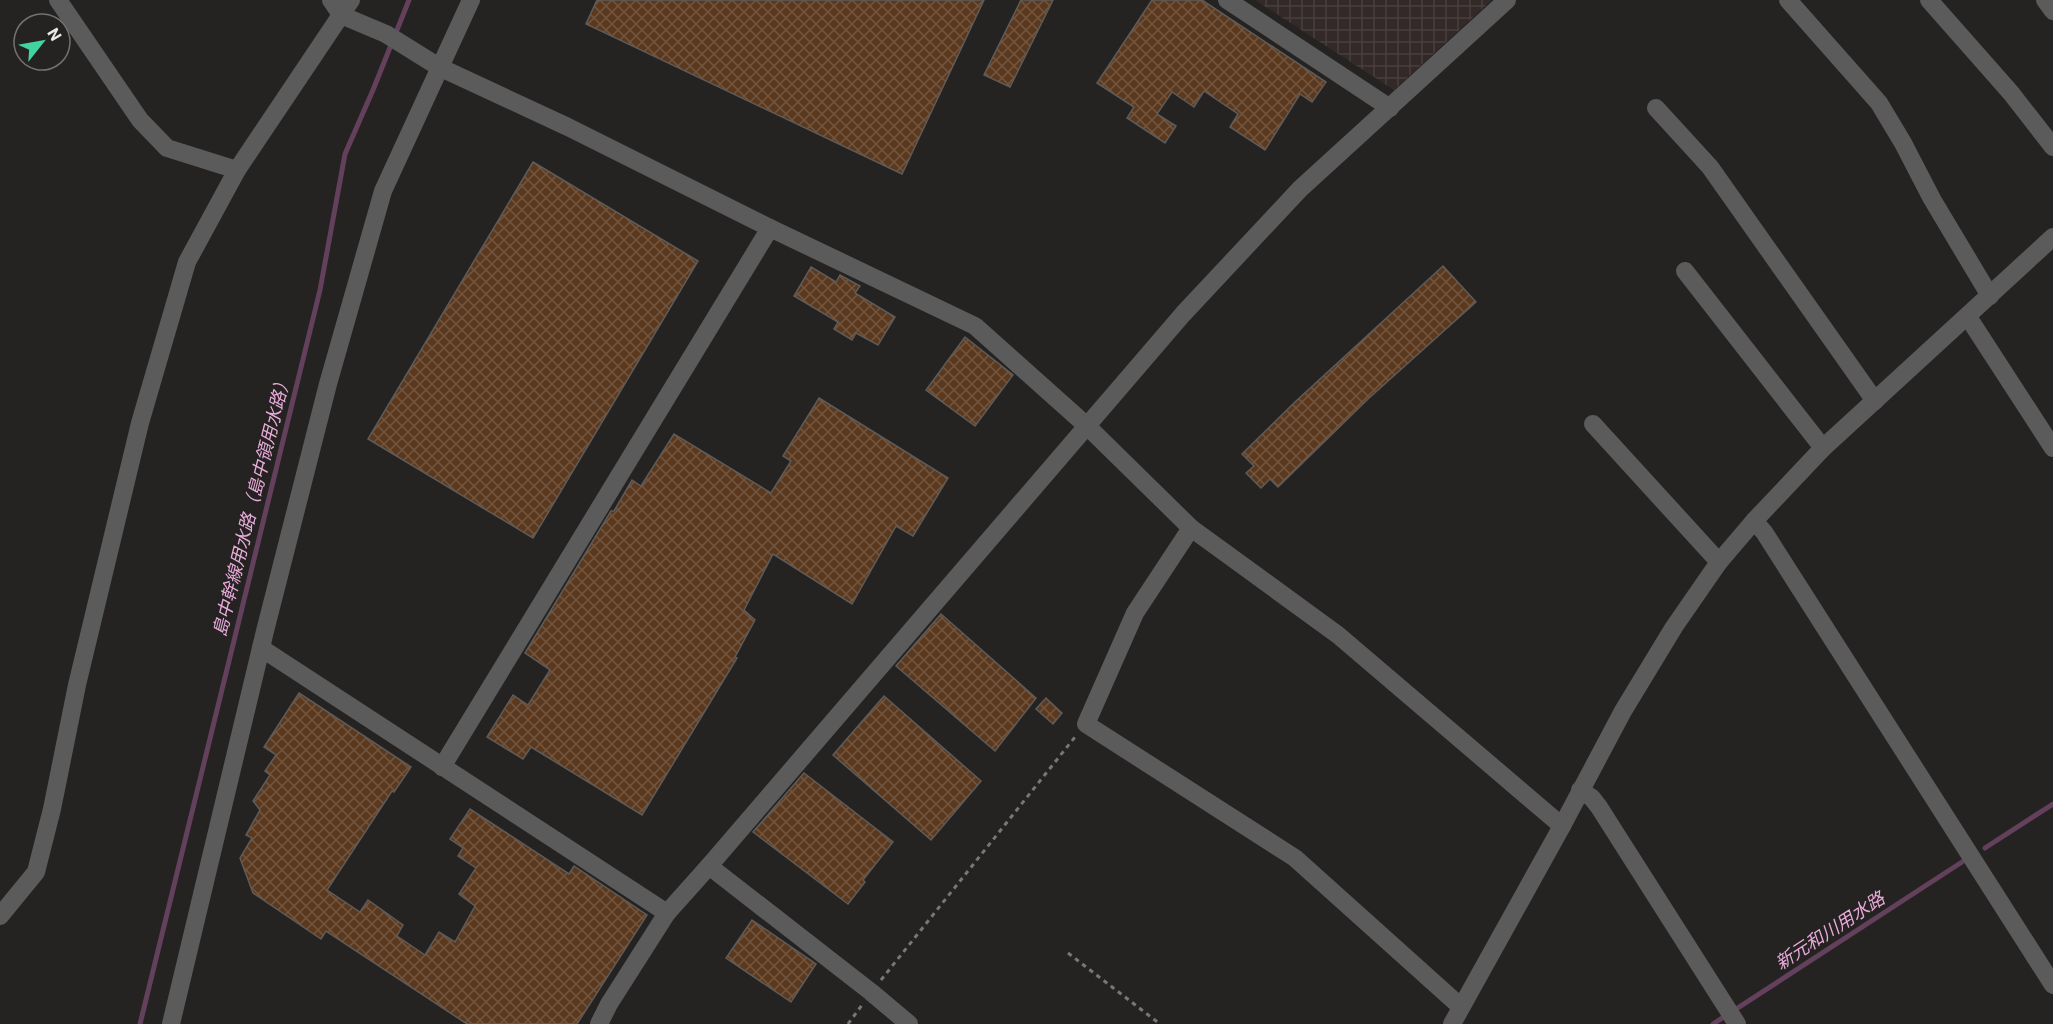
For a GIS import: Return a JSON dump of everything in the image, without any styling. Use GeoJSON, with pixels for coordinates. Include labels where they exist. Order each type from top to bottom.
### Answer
{"type":"FeatureCollection","features":[{"type":"Feature","properties":{"kind":"street"},"geometry":{"type":"LineString","coordinates":[[58,0],[140,120],[167,148],[237,170]]}},
{"type":"Feature","properties":{"kind":"street"},"geometry":{"type":"LineString","coordinates":[[171,1024],[261,648],[328,384],[382,191],[471,0]]}},
{"type":"Feature","properties":{"kind":"street"},"geometry":{"type":"LineString","coordinates":[[1227,0],[1390,108]]}},
{"type":"Feature","properties":{"kind":"street"},"geometry":{"type":"LineString","coordinates":[[599,1024],[609,1004],[668,913],[1184,314],[1300,189],[1507,0]]}},
{"type":"Feature","properties":{"kind":"street"},"geometry":{"type":"LineString","coordinates":[[1788,0],[1879,103],[1932,199],[1990,296]]}},
{"type":"Feature","properties":{"kind":"street"},"geometry":{"type":"LineString","coordinates":[[1929,0],[2053,147]]}},
{"type":"Feature","properties":{"kind":"street"},"geometry":{"type":"LineString","coordinates":[[2045,0],[2053,11]]}},
{"type":"Feature","properties":{"kind":"street"},"geometry":{"type":"LineString","coordinates":[[0,916],[36,872],[52,809],[77,685],[140,423],[187,262],[237,170],[341,5],[439,67],[568,127],[770,228],[975,326],[1087,426],[1191,528],[1338,635],[1562,826]]}},
{"type":"Feature","properties":{"kind":"street"},"geometry":{"type":"LineString","coordinates":[[1656,108],[1710,167],[1875,401]]}},
{"type":"Feature","properties":{"kind":"street"},"geometry":{"type":"LineString","coordinates":[[442,767],[770,228]]}},
{"type":"Feature","properties":{"kind":"street"},"geometry":{"type":"LineString","coordinates":[[1452,1024],[1640,683],[1674,627],[1719,562],[1823,448],[2053,237]]}},
{"type":"Feature","properties":{"kind":"street"},"geometry":{"type":"LineString","coordinates":[[1685,271],[1823,448]]}},
{"type":"Feature","properties":{"kind":"street"},"geometry":{"type":"LineString","coordinates":[[1968,317],[2053,448]]}},
{"type":"Feature","properties":{"kind":"street"},"geometry":{"type":"LineString","coordinates":[[1593,424],[1719,562]]}},
{"type":"Feature","properties":{"kind":"street"},"geometry":{"type":"LineString","coordinates":[[1754,521],[1764,532],[2053,985]]}},
{"type":"Feature","properties":{"kind":"street"},"geometry":{"type":"LineString","coordinates":[[1191,528],[1135,613],[1086,724],[1294,858],[1461,1007]]}},
{"type":"Feature","properties":{"kind":"street"},"geometry":{"type":"LineString","coordinates":[[261,648],[668,913]]}},
{"type":"Feature","properties":{"kind":"street"},"geometry":{"type":"LineString","coordinates":[[1580,790],[1592,798],[1599,807],[1737,1024]]}},
{"type":"Feature","properties":{"kind":"street"},"geometry":{"type":"LineString","coordinates":[[710,866],[872,992],[909,1024]]}},
{"type":"Feature","properties":{"kind":"path"},"geometry":{"type":"LineString","coordinates":[[848,1024],[1086,724]]}},
{"type":"Feature","properties":{"kind":"path"},"geometry":{"type":"LineString","coordinates":[[1068,953],[1160,1024]]}},
{"type":"Feature","properties":{"kind":"shaded area"},"geometry":{"type":"Polygon","coordinates":[[[1255,0],[1492,0],[1394,90],[1255,0]]]}},
{"type":"Feature","properties":{"kind":"building"},"geometry":{"type":"Polygon","coordinates":[[[597,0],[984,0],[902,174],[586,24],[597,0]]]}},
{"type":"Feature","properties":{"kind":"building"},"geometry":{"type":"Polygon","coordinates":[[[1021,0],[1053,0],[1010,87],[984,75],[1021,0]]]}},
{"type":"Feature","properties":{"kind":"building"},"geometry":{"type":"Polygon","coordinates":[[[1152,0],[1202,0],[1326,82],[1312,102],[1300,94],[1265,150],[1230,127],[1238,114],[1204,91],[1194,107],[1172,92],[1157,114],[1176,126],[1165,143],[1127,118],[1134,107],[1097,83],[1152,0]]]}},
{"type":"Feature","properties":{"kind":"building"},"geometry":{"type":"Polygon","coordinates":[[[533,162],[698,261],[533,538],[368,439],[533,162]]]}},
{"type":"Feature","properties":{"kind":"building"},"geometry":{"type":"Polygon","coordinates":[[[1443,266],[1476,302],[1368,399],[1278,487],[1270,479],[1261,488],[1246,473],[1254,466],[1242,454],[1443,266]]]}},
{"type":"Feature","properties":{"kind":"building"},"geometry":{"type":"Polygon","coordinates":[[[811,267],[836,282],[840,275],[860,286],[855,293],[895,317],[878,345],[856,333],[852,340],[834,329],[838,322],[794,296],[811,267]]]}},
{"type":"Feature","properties":{"kind":"building"},"geometry":{"type":"Polygon","coordinates":[[[965,337],[1013,375],[975,426],[926,390],[965,337]]]}},
{"type":"Feature","properties":{"kind":"building"},"geometry":{"type":"Polygon","coordinates":[[[819,398],[948,478],[913,536],[896,526],[852,604],[773,554],[744,610],[755,620],[735,657],[737,658],[642,815],[531,747],[523,759],[487,737],[513,695],[528,705],[550,670],[525,653],[632,480],[641,486],[674,434],[771,493],[791,461],[783,456],[819,398]]]}},
{"type":"Feature","properties":{"kind":"building"},"geometry":{"type":"Polygon","coordinates":[[[941,614],[1036,698],[995,751],[896,666],[941,614]]]}},
{"type":"Feature","properties":{"kind":"building"},"geometry":{"type":"Polygon","coordinates":[[[299,693],[411,767],[394,792],[392,791],[327,890],[360,912],[368,900],[403,925],[397,936],[425,955],[439,932],[455,942],[475,906],[459,894],[476,868],[458,856],[463,848],[450,839],[470,809],[569,874],[574,866],[647,915],[577,1024],[467,1024],[326,931],[321,939],[253,893],[240,858],[252,838],[246,835],[260,810],[253,801],[270,775],[265,771],[276,755],[264,747],[299,693]]]}},
{"type":"Feature","properties":{"kind":"building"},"geometry":{"type":"Polygon","coordinates":[[[884,696],[981,781],[931,840],[833,755],[884,696]]]}},
{"type":"Feature","properties":{"kind":"building"},"geometry":{"type":"Polygon","coordinates":[[[1046,698],[1062,713],[1053,724],[1036,709],[1046,698]]]}},
{"type":"Feature","properties":{"kind":"building"},"geometry":{"type":"Polygon","coordinates":[[[804,773],[893,842],[863,880],[865,882],[848,904],[753,832],[804,773]]]}},
{"type":"Feature","properties":{"kind":"building"},"geometry":{"type":"Polygon","coordinates":[[[752,920],[816,964],[791,1002],[726,958],[752,920]]]}},
{"type":"Feature","properties":{"kind":"waterway","name":"島中幹線用水路（島中領用水路）"},"geometry":{"type":"LineString","coordinates":[[140,1024],[320,290],[345,154],[409,0]]}},
{"type":"Feature","properties":{"kind":"waterway","name":"新元和川用水路"},"geometry":{"type":"LineString","coordinates":[[1985,848],[2053,804]]}},
{"type":"Feature","properties":{"kind":"waterway","name":"新元和川用水路"},"geometry":{"type":"LineString","coordinates":[[1713,1024],[1962,862]]}}]}
